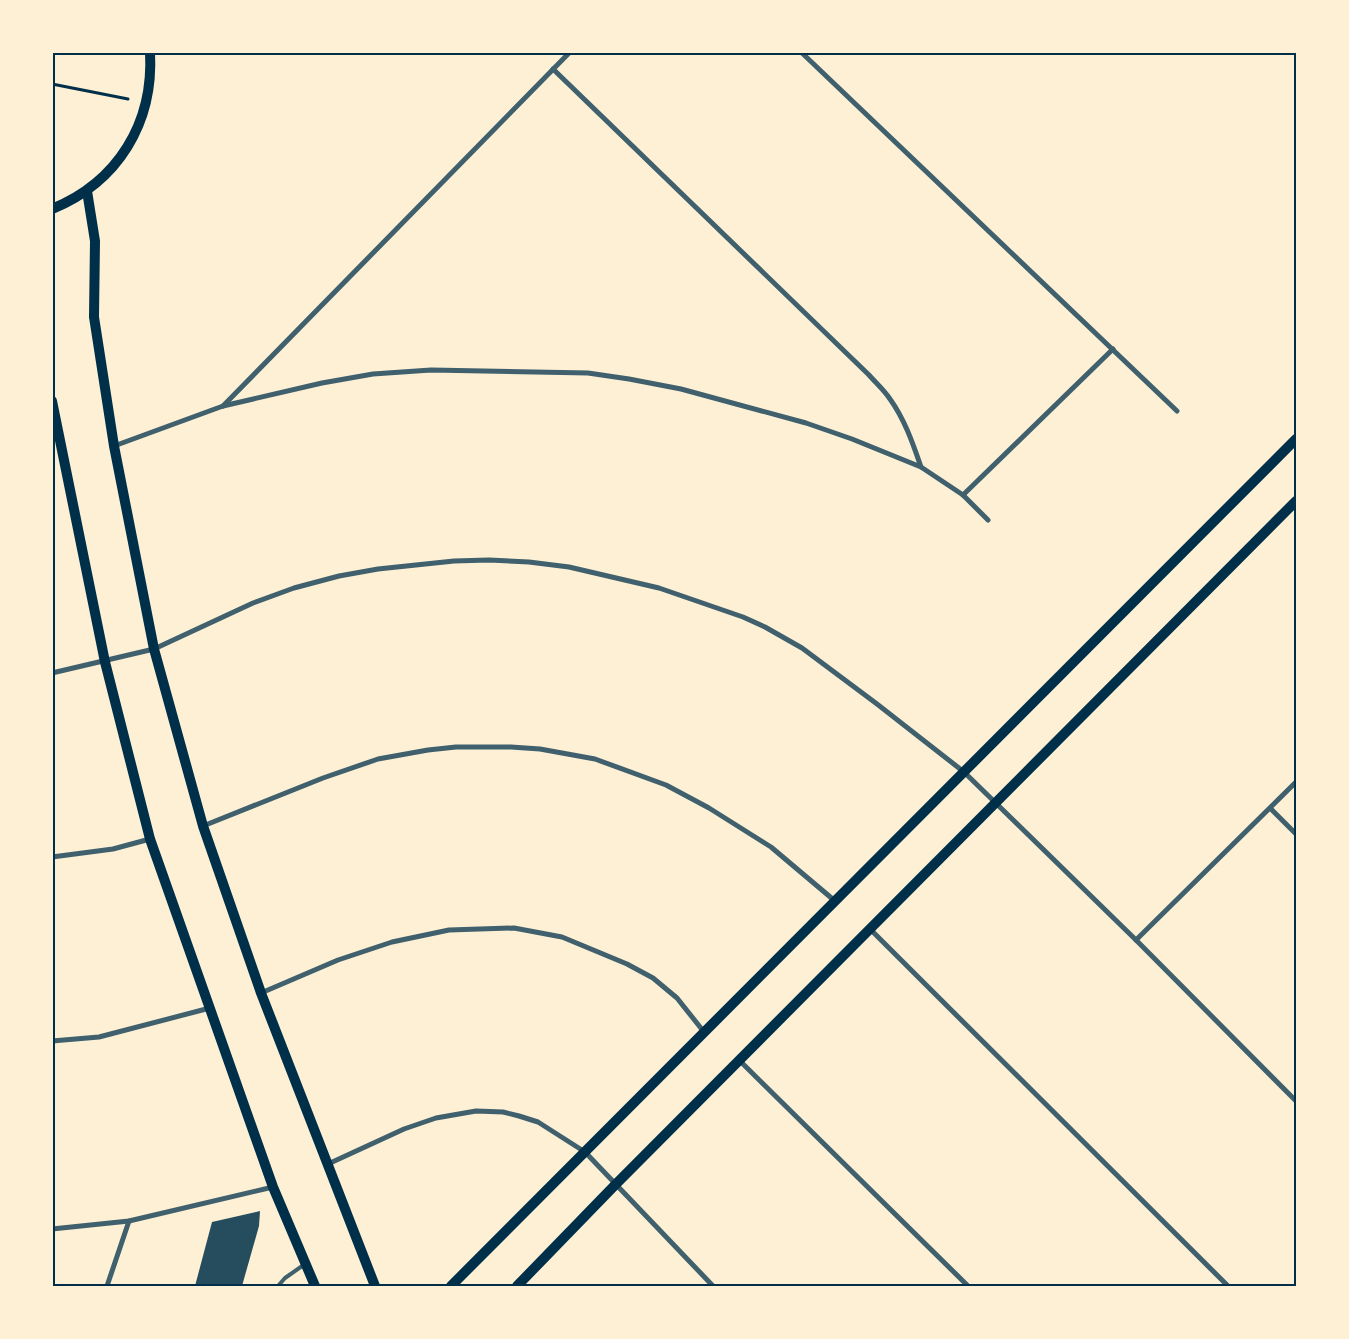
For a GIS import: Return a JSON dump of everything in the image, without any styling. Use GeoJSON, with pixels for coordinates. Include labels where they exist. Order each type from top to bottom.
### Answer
{"type":"FeatureCollection","features":[{"type":"Feature","properties":{"kind":"main road"},"geometry":{"type":"LineString","coordinates":[[52,209],[88,191],[108,173],[125,152],[138,129],[146,104],[151,73],[150,52]]}},
{"type":"Feature","properties":{"kind":"main road"},"geometry":{"type":"LineString","coordinates":[[88,191],[94,241],[94,317],[114,446],[154,649],[203,826],[261,993],[375,1286]]}},
{"type":"Feature","properties":{"kind":"main road"},"geometry":{"type":"LineString","coordinates":[[52,401],[105,662],[150,839],[273,1187],[315,1286]]}},
{"type":"Feature","properties":{"kind":"main road"},"geometry":{"type":"LineString","coordinates":[[451,1286],[1296,439]]}},
{"type":"Feature","properties":{"kind":"main road"},"geometry":{"type":"LineString","coordinates":[[516,1286],[1296,501]]}},
{"type":"Feature","properties":{"kind":"street"},"geometry":{"type":"LineString","coordinates":[[223,406],[570,52]]}},
{"type":"Feature","properties":{"kind":"street"},"geometry":{"type":"LineString","coordinates":[[801,52],[1177,411]]}},
{"type":"Feature","properties":{"kind":"street"},"geometry":{"type":"LineString","coordinates":[[554,69],[870,375],[899,413],[922,468]]}},
{"type":"Feature","properties":{"kind":"street"},"geometry":{"type":"LineString","coordinates":[[963,495],[1113,350]]}},
{"type":"Feature","properties":{"kind":"street"},"geometry":{"type":"LineString","coordinates":[[114,446],[223,406],[322,383],[373,374],[431,370],[588,373],[629,378],[672,388],[761,410],[833,433],[922,468],[963,495],[988,520]]}},
{"type":"Feature","properties":{"kind":"street"},"geometry":{"type":"LineString","coordinates":[[52,673],[154,649],[254,603],[294,588],[339,576],[378,569],[454,561],[529,562],[570,567],[659,588],[743,617],[766,627],[802,648],[964,772],[1136,940],[1296,1101]]}},
{"type":"Feature","properties":{"kind":"street"},"geometry":{"type":"LineString","coordinates":[[203,826],[323,778],[378,759],[456,747],[540,749],[595,759],[666,785],[709,808],[772,847],[835,901]]}},
{"type":"Feature","properties":{"kind":"street"},"geometry":{"type":"LineString","coordinates":[[1136,940],[1271,809],[1296,782]]}},
{"type":"Feature","properties":{"kind":"street"},"geometry":{"type":"LineString","coordinates":[[1271,809],[1296,834]]}},
{"type":"Feature","properties":{"kind":"street"},"geometry":{"type":"LineString","coordinates":[[52,857],[114,849],[150,839]]}},
{"type":"Feature","properties":{"kind":"street"},"geometry":{"type":"LineString","coordinates":[[261,993],[338,960],[392,942],[449,930],[514,928],[562,937],[627,964],[653,978],[677,998],[705,1032]]}},
{"type":"Feature","properties":{"kind":"street"},"geometry":{"type":"LineString","coordinates":[[870,929],[1228,1286]]}},
{"type":"Feature","properties":{"kind":"street"},"geometry":{"type":"LineString","coordinates":[[52,1041],[99,1038],[211,1008]]}},
{"type":"Feature","properties":{"kind":"street"},"geometry":{"type":"LineString","coordinates":[[739,1060],[968,1286]]}},
{"type":"Feature","properties":{"kind":"street"},"geometry":{"type":"LineString","coordinates":[[328,1164],[419,1122],[454,1114],[476,1111],[503,1112],[538,1122],[585,1152],[713,1286]]}},
{"type":"Feature","properties":{"kind":"street"},"geometry":{"type":"LineString","coordinates":[[52,1229],[129,1221],[273,1187]]}},
{"type":"Feature","properties":{"kind":"street"},"geometry":{"type":"LineString","coordinates":[[107,1286],[129,1221]]}},
{"type":"Feature","properties":{"kind":"lane"},"geometry":{"type":"LineString","coordinates":[[278,1286],[285,1278],[306,1264]]}},
{"type":"Feature","properties":{"kind":"path"},"geometry":{"type":"LineString","coordinates":[[52,59],[52,82],[146,104]]}},
{"type":"Feature","properties":{"kind":"building"},"geometry":{"type":"Polygon","coordinates":[[[260,1211],[259,1226],[242,1286],[195,1286],[212,1222],[260,1211]]]}}]}
